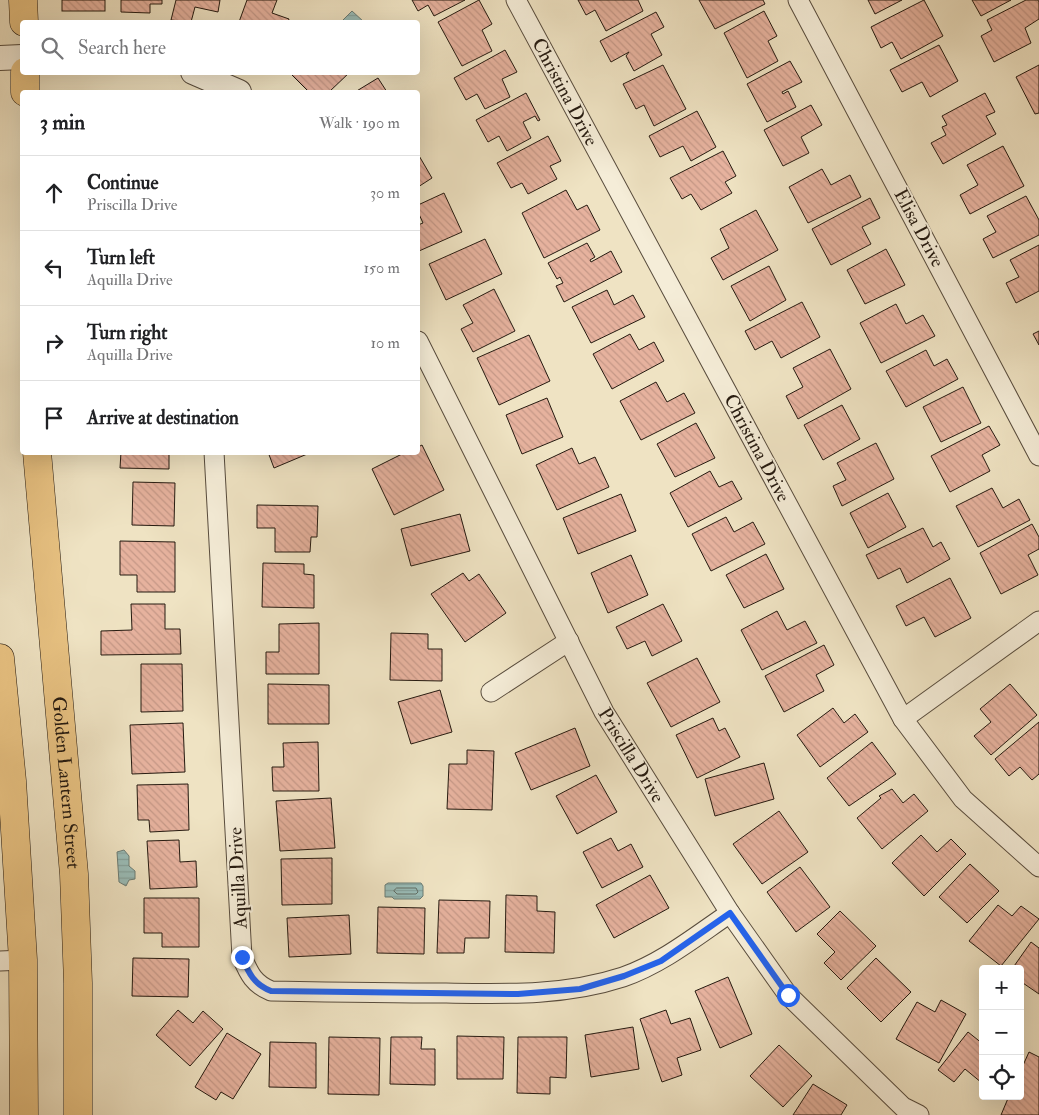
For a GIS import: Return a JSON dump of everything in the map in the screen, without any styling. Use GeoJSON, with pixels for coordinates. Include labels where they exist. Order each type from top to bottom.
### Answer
{"type":"FeatureCollection","features":[{"type":"Feature","properties":{"kind":"main road"},"geometry":{"type":"LineString","coordinates":[[23,0],[24,20]]}},
{"type":"Feature","properties":{"kind":"main road"},"geometry":{"type":"LineString","coordinates":[[25,75],[25,90]]}},
{"type":"Feature","properties":{"kind":"main road","name":"Golden Lantern Street"},"geometry":{"type":"LineString","coordinates":[[37,455],[74,874],[78,983],[78,1115]]}},
{"type":"Feature","properties":{"kind":"main road"},"geometry":{"type":"LineString","coordinates":[[0,658],[12,781],[11,961],[24,1115]]}},
{"type":"Feature","properties":{"kind":"street","name":"Christina Drive"},"geometry":{"type":"LineString","coordinates":[[516,0],[903,719],[963,799],[1039,867]]}},
{"type":"Feature","properties":{"kind":"street","name":"Elisa Drive"},"geometry":{"type":"LineString","coordinates":[[798,0],[1039,456]]}},
{"type":"Feature","properties":{"kind":"street"},"geometry":{"type":"LineString","coordinates":[[0,58],[20,57]]}},
{"type":"Feature","properties":{"kind":"street"},"geometry":{"type":"LineString","coordinates":[[200,75],[234,90]]}},
{"type":"Feature","properties":{"kind":"street","name":"Priscilla Drive"},"geometry":{"type":"LineString","coordinates":[[420,345],[604,712],[730,913],[788,995],[906,1112]]}},
{"type":"Feature","properties":{"kind":"street","name":"Aquilla Drive"},"geometry":{"type":"LineString","coordinates":[[214,455],[242,957],[257,985],[271,991],[518,994],[580,989],[624,976],[661,961],[730,913]]}},
{"type":"Feature","properties":{"kind":"street"},"geometry":{"type":"LineString","coordinates":[[903,719],[1039,621]]}},
{"type":"Feature","properties":{"kind":"street"},"geometry":{"type":"LineString","coordinates":[[491,692],[569,641]]}},
{"type":"Feature","properties":{"kind":"water"},"geometry":{"type":"Polygon","coordinates":[[[352,11],[362,20],[343,20],[352,11]]]}},
{"type":"Feature","properties":{"kind":"water"},"geometry":{"type":"Polygon","coordinates":[[[124,850],[129,856],[129,866],[135,871],[135,879],[129,880],[126,886],[119,882],[117,852],[124,850]]]}},
{"type":"Feature","properties":{"kind":"water"},"geometry":{"type":"Polygon","coordinates":[[[388,883],[421,883],[423,886],[423,896],[420,899],[385,897],[385,885],[388,883]]]}},
{"type":"Feature","properties":{"kind":"building"},"geometry":{"type":"Polygon","coordinates":[[[62,0],[105,0],[105,11],[62,11],[62,0]]]}},
{"type":"Feature","properties":{"kind":"building"},"geometry":{"type":"Polygon","coordinates":[[[121,0],[162,0],[162,4],[150,4],[150,13],[121,12],[121,0]]]}},
{"type":"Feature","properties":{"kind":"building"},"geometry":{"type":"Polygon","coordinates":[[[176,0],[220,0],[218,12],[195,7],[192,20],[171,20],[176,0]]]}},
{"type":"Feature","properties":{"kind":"building"},"geometry":{"type":"Polygon","coordinates":[[[247,0],[277,0],[272,13],[289,19],[289,20],[240,20],[247,0]]]}},
{"type":"Feature","properties":{"kind":"building"},"geometry":{"type":"Polygon","coordinates":[[[412,0],[465,0],[434,16],[428,5],[418,11],[412,0]]]}},
{"type":"Feature","properties":{"kind":"building"},"geometry":{"type":"Polygon","coordinates":[[[479,0],[492,24],[482,30],[492,51],[462,66],[438,22],[479,0]]]}},
{"type":"Feature","properties":{"kind":"building"},"geometry":{"type":"Polygon","coordinates":[[[578,0],[638,0],[643,11],[606,31],[595,10],[586,15],[578,0]]]}},
{"type":"Feature","properties":{"kind":"building"},"geometry":{"type":"Polygon","coordinates":[[[699,0],[763,0],[765,4],[715,29],[699,0]]]}},
{"type":"Feature","properties":{"kind":"building"},"geometry":{"type":"Polygon","coordinates":[[[868,0],[902,0],[875,14],[868,0]]]}},
{"type":"Feature","properties":{"kind":"building"},"geometry":{"type":"Polygon","coordinates":[[[924,0],[943,36],[901,59],[892,42],[881,48],[871,27],[924,0]]]}},
{"type":"Feature","properties":{"kind":"building"},"geometry":{"type":"Polygon","coordinates":[[[972,0],[1011,0],[981,16],[972,0]]]}},
{"type":"Feature","properties":{"kind":"building"},"geometry":{"type":"Polygon","coordinates":[[[1026,0],[1038,0],[1039,2],[1039,19],[1025,28],[1031,43],[994,62],[981,36],[992,30],[987,20],[1026,0]]]}},
{"type":"Feature","properties":{"kind":"building"},"geometry":{"type":"Polygon","coordinates":[[[764,11],[777,36],[768,41],[778,61],[747,78],[724,33],[764,11]]]}},
{"type":"Feature","properties":{"kind":"building"},"geometry":{"type":"Polygon","coordinates":[[[656,12],[664,27],[651,34],[662,55],[634,71],[626,56],[629,52],[611,62],[600,41],[656,12]]]}},
{"type":"Feature","properties":{"kind":"building"},"geometry":{"type":"Polygon","coordinates":[[[939,45],[958,81],[930,97],[922,82],[902,92],[890,70],[939,45]]]}},
{"type":"Feature","properties":{"kind":"building"},"geometry":{"type":"Polygon","coordinates":[[[505,50],[517,72],[502,79],[510,97],[485,109],[477,94],[466,100],[454,78],[505,50]]]}},
{"type":"Feature","properties":{"kind":"building"},"geometry":{"type":"Polygon","coordinates":[[[790,61],[802,82],[782,92],[783,94],[788,91],[796,107],[767,122],[747,84],[790,61]]]}},
{"type":"Feature","properties":{"kind":"building"},"geometry":{"type":"Polygon","coordinates":[[[663,65],[686,109],[654,126],[644,105],[636,109],[623,84],[663,65]]]}},
{"type":"Feature","properties":{"kind":"building"},"geometry":{"type":"Polygon","coordinates":[[[1039,65],[1039,113],[1035,114],[1016,77],[1039,65]]]}},
{"type":"Feature","properties":{"kind":"building"},"geometry":{"type":"Polygon","coordinates":[[[292,75],[347,75],[331,90],[307,90],[292,75]]]}},
{"type":"Feature","properties":{"kind":"building"},"geometry":{"type":"Polygon","coordinates":[[[378,78],[386,90],[358,90],[378,78]]]}},
{"type":"Feature","properties":{"kind":"building"},"geometry":{"type":"Polygon","coordinates":[[[526,93],[540,120],[538,121],[535,116],[523,122],[531,138],[507,151],[499,136],[488,142],[476,120],[526,93]]]}},
{"type":"Feature","properties":{"kind":"building"},"geometry":{"type":"Polygon","coordinates":[[[985,93],[995,112],[986,116],[996,134],[943,164],[931,143],[946,135],[942,127],[947,125],[942,116],[985,93]]]}},
{"type":"Feature","properties":{"kind":"building"},"geometry":{"type":"Polygon","coordinates":[[[811,105],[822,125],[801,137],[809,153],[783,166],[764,130],[811,105]]]}},
{"type":"Feature","properties":{"kind":"building"},"geometry":{"type":"Polygon","coordinates":[[[697,111],[716,147],[691,161],[683,146],[660,157],[649,136],[697,111]]]}},
{"type":"Feature","properties":{"kind":"building"},"geometry":{"type":"Polygon","coordinates":[[[548,136],[561,161],[550,166],[557,179],[528,194],[522,183],[511,188],[497,163],[548,136]]]}},
{"type":"Feature","properties":{"kind":"building"},"geometry":{"type":"Polygon","coordinates":[[[1003,146],[1024,186],[970,214],[960,195],[978,185],[967,165],[1003,146]]]}},
{"type":"Feature","properties":{"kind":"building"},"geometry":{"type":"Polygon","coordinates":[[[723,151],[736,176],[725,182],[732,193],[701,210],[691,194],[682,199],[670,178],[723,151]]]}},
{"type":"Feature","properties":{"kind":"building"},"geometry":{"type":"Polygon","coordinates":[[[420,157],[432,178],[420,186],[420,157]]]}},
{"type":"Feature","properties":{"kind":"building"},"geometry":{"type":"Polygon","coordinates":[[[822,169],[831,185],[850,175],[861,197],[808,223],[789,187],[822,169]]]}},
{"type":"Feature","properties":{"kind":"building"},"geometry":{"type":"Polygon","coordinates":[[[566,190],[577,210],[587,205],[600,230],[544,258],[522,213],[566,190]]]}},
{"type":"Feature","properties":{"kind":"building"},"geometry":{"type":"Polygon","coordinates":[[[444,193],[462,232],[420,251],[420,224],[423,223],[420,216],[420,204],[444,193]]]}},
{"type":"Feature","properties":{"kind":"building"},"geometry":{"type":"Polygon","coordinates":[[[1026,196],[1039,220],[1039,235],[993,258],[983,239],[996,232],[987,216],[1026,196]]]}},
{"type":"Feature","properties":{"kind":"building"},"geometry":{"type":"Polygon","coordinates":[[[870,198],[880,218],[862,227],[871,244],[831,265],[812,229],[870,198]]]}},
{"type":"Feature","properties":{"kind":"building"},"geometry":{"type":"Polygon","coordinates":[[[756,210],[778,250],[723,280],[711,258],[729,248],[720,229],[756,210]]]}},
{"type":"Feature","properties":{"kind":"building"},"geometry":{"type":"Polygon","coordinates":[[[485,239],[502,274],[446,300],[429,264],[485,239]]]}},
{"type":"Feature","properties":{"kind":"building"},"geometry":{"type":"Polygon","coordinates":[[[587,243],[595,257],[590,260],[591,262],[611,251],[622,272],[564,302],[556,286],[563,283],[560,277],[557,279],[548,263],[587,243]]]}},
{"type":"Feature","properties":{"kind":"building"},"geometry":{"type":"Polygon","coordinates":[[[1039,245],[1039,291],[1016,303],[1006,283],[1019,277],[1010,260],[1039,245]]]}},
{"type":"Feature","properties":{"kind":"building"},"geometry":{"type":"Polygon","coordinates":[[[886,249],[905,285],[865,304],[847,270],[886,249]]]}},
{"type":"Feature","properties":{"kind":"building"},"geometry":{"type":"Polygon","coordinates":[[[769,266],[786,300],[750,321],[731,286],[769,266]]]}},
{"type":"Feature","properties":{"kind":"building"},"geometry":{"type":"Polygon","coordinates":[[[494,289],[515,331],[473,352],[461,329],[473,323],[463,305],[494,289]]]}},
{"type":"Feature","properties":{"kind":"building"},"geometry":{"type":"Polygon","coordinates":[[[607,290],[614,305],[633,295],[645,317],[591,343],[572,307],[607,290]]]}},
{"type":"Feature","properties":{"kind":"building"},"geometry":{"type":"Polygon","coordinates":[[[802,302],[820,337],[781,358],[772,341],[755,350],[745,331],[802,302]]]}},
{"type":"Feature","properties":{"kind":"building"},"geometry":{"type":"Polygon","coordinates":[[[896,304],[906,324],[923,315],[935,336],[881,363],[860,323],[896,304]]]}},
{"type":"Feature","properties":{"kind":"building"},"geometry":{"type":"Polygon","coordinates":[[[1039,331],[1039,345],[1033,334],[1039,331]]]}},
{"type":"Feature","properties":{"kind":"building"},"geometry":{"type":"Polygon","coordinates":[[[630,334],[639,350],[654,342],[664,361],[612,389],[593,354],[630,334]]]}},
{"type":"Feature","properties":{"kind":"building"},"geometry":{"type":"Polygon","coordinates":[[[529,335],[550,381],[499,405],[477,358],[529,335]]]}},
{"type":"Feature","properties":{"kind":"building"},"geometry":{"type":"Polygon","coordinates":[[[830,349],[851,389],[798,419],[786,396],[803,387],[793,368],[830,349]]]}},
{"type":"Feature","properties":{"kind":"building"},"geometry":{"type":"Polygon","coordinates":[[[926,350],[934,366],[947,359],[958,379],[906,407],[886,371],[926,350]]]}},
{"type":"Feature","properties":{"kind":"building"},"geometry":{"type":"Polygon","coordinates":[[[656,382],[667,402],[684,393],[695,413],[641,440],[620,401],[656,382]]]}},
{"type":"Feature","properties":{"kind":"building"},"geometry":{"type":"Polygon","coordinates":[[[963,387],[981,423],[941,442],[923,407],[963,387]]]}},
{"type":"Feature","properties":{"kind":"building"},"geometry":{"type":"Polygon","coordinates":[[[547,398],[563,437],[522,454],[506,415],[547,398]]]}},
{"type":"Feature","properties":{"kind":"building"},"geometry":{"type":"Polygon","coordinates":[[[842,405],[860,439],[823,460],[804,425],[842,405]]]}},
{"type":"Feature","properties":{"kind":"building"},"geometry":{"type":"Polygon","coordinates":[[[696,423],[715,458],[675,477],[657,444],[696,423]]]}},
{"type":"Feature","properties":{"kind":"building"},"geometry":{"type":"Polygon","coordinates":[[[989,426],[1000,445],[982,455],[990,471],[950,492],[931,456],[989,426]]]}},
{"type":"Feature","properties":{"kind":"building"},"geometry":{"type":"Polygon","coordinates":[[[876,443],[894,479],[842,506],[833,486],[846,480],[837,463],[876,443]]]}},
{"type":"Feature","properties":{"kind":"building"},"geometry":{"type":"Polygon","coordinates":[[[422,445],[444,490],[394,515],[372,469],[400,455],[420,455],[420,446],[422,445]]]}},
{"type":"Feature","properties":{"kind":"building"},"geometry":{"type":"Polygon","coordinates":[[[572,448],[579,464],[595,457],[609,487],[557,510],[536,465],[572,448]]]}},
{"type":"Feature","properties":{"kind":"building"},"geometry":{"type":"Polygon","coordinates":[[[121,455],[169,455],[169,469],[120,468],[121,455]]]}},
{"type":"Feature","properties":{"kind":"building"},"geometry":{"type":"Polygon","coordinates":[[[269,455],[305,455],[274,468],[269,455]]]}},
{"type":"Feature","properties":{"kind":"building"},"geometry":{"type":"Polygon","coordinates":[[[710,471],[719,487],[732,481],[742,499],[688,527],[670,493],[710,471]]]}},
{"type":"Feature","properties":{"kind":"building"},"geometry":{"type":"Polygon","coordinates":[[[133,482],[175,483],[174,526],[132,525],[133,482]]]}},
{"type":"Feature","properties":{"kind":"building"},"geometry":{"type":"Polygon","coordinates":[[[992,488],[1003,508],[1019,499],[1030,520],[978,547],[956,506],[992,488]]]}},
{"type":"Feature","properties":{"kind":"building"},"geometry":{"type":"Polygon","coordinates":[[[888,493],[906,527],[868,548],[850,513],[888,493]]]}},
{"type":"Feature","properties":{"kind":"building"},"geometry":{"type":"Polygon","coordinates":[[[621,494],[636,531],[578,554],[563,518],[621,494]]]}},
{"type":"Feature","properties":{"kind":"building"},"geometry":{"type":"Polygon","coordinates":[[[257,505],[318,506],[317,537],[311,537],[310,552],[275,552],[275,528],[257,528],[257,505]]]}},
{"type":"Feature","properties":{"kind":"building"},"geometry":{"type":"Polygon","coordinates":[[[460,514],[470,551],[411,566],[401,529],[460,514]]]}},
{"type":"Feature","properties":{"kind":"building"},"geometry":{"type":"Polygon","coordinates":[[[726,517],[734,532],[753,522],[765,544],[711,571],[692,534],[726,517]]]}},
{"type":"Feature","properties":{"kind":"building"},"geometry":{"type":"Polygon","coordinates":[[[1032,524],[1039,537],[1039,549],[1028,555],[1038,575],[1001,594],[980,553],[1032,524]]]}},
{"type":"Feature","properties":{"kind":"building"},"geometry":{"type":"Polygon","coordinates":[[[923,528],[933,547],[941,542],[950,559],[907,583],[900,568],[878,579],[866,555],[923,528]]]}},
{"type":"Feature","properties":{"kind":"building"},"geometry":{"type":"Polygon","coordinates":[[[120,541],[175,542],[175,592],[137,592],[137,575],[120,575],[120,541]]]}},
{"type":"Feature","properties":{"kind":"building"},"geometry":{"type":"Polygon","coordinates":[[[766,554],[784,589],[744,608],[726,575],[766,554]]]}},
{"type":"Feature","properties":{"kind":"building"},"geometry":{"type":"Polygon","coordinates":[[[631,555],[648,595],[608,613],[591,573],[631,555]]]}},
{"type":"Feature","properties":{"kind":"building"},"geometry":{"type":"Polygon","coordinates":[[[263,563],[304,564],[304,574],[314,575],[314,608],[262,607],[263,563]]]}},
{"type":"Feature","properties":{"kind":"building"},"geometry":{"type":"Polygon","coordinates":[[[463,573],[469,581],[479,574],[506,613],[465,642],[431,594],[463,573]]]}},
{"type":"Feature","properties":{"kind":"building"},"geometry":{"type":"Polygon","coordinates":[[[950,578],[971,618],[935,637],[924,617],[906,626],[896,606],[950,578]]]}},
{"type":"Feature","properties":{"kind":"building"},"geometry":{"type":"Polygon","coordinates":[[[131,604],[165,604],[165,629],[180,629],[181,654],[101,655],[101,631],[132,630],[131,604]]]}},
{"type":"Feature","properties":{"kind":"building"},"geometry":{"type":"Polygon","coordinates":[[[663,604],[682,641],[652,656],[645,641],[627,649],[616,627],[663,604]]]}},
{"type":"Feature","properties":{"kind":"building"},"geometry":{"type":"Polygon","coordinates":[[[777,611],[787,630],[805,621],[817,643],[762,670],[741,630],[777,611]]]}},
{"type":"Feature","properties":{"kind":"building"},"geometry":{"type":"Polygon","coordinates":[[[319,623],[319,674],[266,674],[266,652],[279,652],[279,624],[319,623]]]}},
{"type":"Feature","properties":{"kind":"building"},"geometry":{"type":"Polygon","coordinates":[[[391,633],[428,634],[428,649],[442,649],[442,681],[390,680],[391,633]]]}},
{"type":"Feature","properties":{"kind":"building"},"geometry":{"type":"Polygon","coordinates":[[[824,645],[834,665],[816,675],[824,691],[784,712],[765,676],[824,645]]]}},
{"type":"Feature","properties":{"kind":"building"},"geometry":{"type":"Polygon","coordinates":[[[697,658],[720,702],[671,727],[647,683],[697,658]]]}},
{"type":"Feature","properties":{"kind":"building"},"geometry":{"type":"Polygon","coordinates":[[[141,664],[182,664],[183,711],[141,712],[141,664]]]}},
{"type":"Feature","properties":{"kind":"building"},"geometry":{"type":"Polygon","coordinates":[[[268,684],[329,685],[329,724],[268,724],[268,684]]]}},
{"type":"Feature","properties":{"kind":"building"},"geometry":{"type":"Polygon","coordinates":[[[1010,684],[1037,715],[991,755],[974,736],[991,722],[980,709],[1010,684]]]}},
{"type":"Feature","properties":{"kind":"building"},"geometry":{"type":"Polygon","coordinates":[[[440,690],[452,732],[411,744],[398,702],[440,690]]]}},
{"type":"Feature","properties":{"kind":"building"},"geometry":{"type":"Polygon","coordinates":[[[833,708],[844,723],[855,714],[868,732],[820,767],[797,735],[833,708]]]}},
{"type":"Feature","properties":{"kind":"building"},"geometry":{"type":"Polygon","coordinates":[[[713,718],[719,731],[725,728],[740,757],[697,778],[676,735],[713,718]]]}},
{"type":"Feature","properties":{"kind":"building"},"geometry":{"type":"Polygon","coordinates":[[[1039,722],[1039,774],[1032,780],[1020,767],[1009,776],[995,759],[1039,722]]]}},
{"type":"Feature","properties":{"kind":"building"},"geometry":{"type":"Polygon","coordinates":[[[183,723],[185,772],[132,774],[130,725],[183,723]]]}},
{"type":"Feature","properties":{"kind":"building"},"geometry":{"type":"Polygon","coordinates":[[[575,728],[590,766],[531,790],[515,753],[575,728]]]}},
{"type":"Feature","properties":{"kind":"building"},"geometry":{"type":"Polygon","coordinates":[[[318,742],[319,791],[273,791],[272,767],[284,767],[283,743],[318,742]]]}},
{"type":"Feature","properties":{"kind":"building"},"geometry":{"type":"Polygon","coordinates":[[[872,742],[896,774],[849,806],[827,778],[872,742]]]}},
{"type":"Feature","properties":{"kind":"building"},"geometry":{"type":"Polygon","coordinates":[[[467,750],[494,751],[492,810],[447,809],[449,764],[467,764],[467,750]]]}},
{"type":"Feature","properties":{"kind":"building"},"geometry":{"type":"Polygon","coordinates":[[[764,763],[774,799],[715,816],[705,779],[764,763]]]}},
{"type":"Feature","properties":{"kind":"building"},"geometry":{"type":"Polygon","coordinates":[[[596,775],[617,812],[577,834],[556,796],[596,775]]]}},
{"type":"Feature","properties":{"kind":"building"},"geometry":{"type":"Polygon","coordinates":[[[188,784],[189,830],[150,832],[149,820],[138,820],[137,785],[188,784]]]}},
{"type":"Feature","properties":{"kind":"building"},"geometry":{"type":"Polygon","coordinates":[[[892,789],[903,803],[914,794],[928,811],[882,849],[857,818],[881,798],[879,796],[892,789]]]}},
{"type":"Feature","properties":{"kind":"building"},"geometry":{"type":"Polygon","coordinates":[[[331,798],[335,848],[280,851],[276,801],[331,798]]]}},
{"type":"Feature","properties":{"kind":"building"},"geometry":{"type":"Polygon","coordinates":[[[779,811],[808,852],[762,884],[733,844],[779,811]]]}},
{"type":"Feature","properties":{"kind":"building"},"geometry":{"type":"Polygon","coordinates":[[[921,835],[937,852],[951,839],[966,854],[924,896],[892,863],[921,835]]]}},
{"type":"Feature","properties":{"kind":"building"},"geometry":{"type":"Polygon","coordinates":[[[611,838],[618,851],[631,844],[643,867],[602,888],[583,852],[611,838]]]}},
{"type":"Feature","properties":{"kind":"building"},"geometry":{"type":"Polygon","coordinates":[[[179,840],[180,862],[196,861],[197,887],[150,889],[147,841],[179,840]]]}},
{"type":"Feature","properties":{"kind":"building"},"geometry":{"type":"Polygon","coordinates":[[[332,858],[332,904],[282,905],[281,859],[332,858]]]}},
{"type":"Feature","properties":{"kind":"building"},"geometry":{"type":"Polygon","coordinates":[[[970,864],[999,891],[967,923],[939,897],[970,864]]]}},
{"type":"Feature","properties":{"kind":"building"},"geometry":{"type":"Polygon","coordinates":[[[800,867],[830,907],[796,932],[767,892],[800,867]]]}},
{"type":"Feature","properties":{"kind":"building"},"geometry":{"type":"Polygon","coordinates":[[[650,875],[669,908],[614,938],[596,905],[650,875]]]}},
{"type":"Feature","properties":{"kind":"building"},"geometry":{"type":"Polygon","coordinates":[[[506,895],[537,896],[537,911],[555,912],[554,953],[505,952],[506,895]]]}},
{"type":"Feature","properties":{"kind":"building"},"geometry":{"type":"Polygon","coordinates":[[[144,898],[199,898],[199,947],[162,947],[162,933],[144,933],[144,898]]]}},
{"type":"Feature","properties":{"kind":"building"},"geometry":{"type":"Polygon","coordinates":[[[439,900],[490,901],[489,938],[465,938],[464,953],[437,953],[439,900]]]}},
{"type":"Feature","properties":{"kind":"building"},"geometry":{"type":"Polygon","coordinates":[[[998,905],[1012,916],[1021,906],[1039,919],[1002,965],[969,941],[998,905]]]}},
{"type":"Feature","properties":{"kind":"building"},"geometry":{"type":"Polygon","coordinates":[[[378,907],[425,908],[424,954],[377,953],[378,907]]]}},
{"type":"Feature","properties":{"kind":"building"},"geometry":{"type":"Polygon","coordinates":[[[840,911],[876,946],[841,980],[824,963],[835,952],[817,934],[840,911]]]}},
{"type":"Feature","properties":{"kind":"building"},"geometry":{"type":"Polygon","coordinates":[[[349,915],[351,954],[289,957],[287,918],[349,915]]]}},
{"type":"Feature","properties":{"kind":"building"},"geometry":{"type":"Polygon","coordinates":[[[1031,942],[1039,948],[1039,994],[1024,984],[1024,965],[1015,965],[1031,942]]]}},
{"type":"Feature","properties":{"kind":"building"},"geometry":{"type":"Polygon","coordinates":[[[133,958],[189,959],[188,997],[132,996],[133,958]]]}},
{"type":"Feature","properties":{"kind":"building"},"geometry":{"type":"Polygon","coordinates":[[[876,958],[911,992],[881,1022],[847,988],[876,958]]]}},
{"type":"Feature","properties":{"kind":"building"},"geometry":{"type":"Polygon","coordinates":[[[728,977],[752,1034],[720,1048],[695,991],[728,977]]]}},
{"type":"Feature","properties":{"kind":"building"},"geometry":{"type":"Polygon","coordinates":[[[941,1000],[966,1014],[939,1063],[896,1039],[917,1002],[935,1012],[941,1000]]]}},
{"type":"Feature","properties":{"kind":"building"},"geometry":{"type":"Polygon","coordinates":[[[178,1010],[193,1023],[203,1011],[223,1029],[190,1066],[156,1035],[178,1010]]]}},
{"type":"Feature","properties":{"kind":"building"},"geometry":{"type":"Polygon","coordinates":[[[666,1010],[671,1024],[690,1018],[701,1050],[677,1058],[682,1075],[662,1082],[640,1019],[666,1010]]]}},
{"type":"Feature","properties":{"kind":"building"},"geometry":{"type":"Polygon","coordinates":[[[633,1027],[639,1069],[591,1077],[585,1035],[633,1027]]]}},
{"type":"Feature","properties":{"kind":"building"},"geometry":{"type":"Polygon","coordinates":[[[968,1032],[979,1041],[979,1081],[965,1069],[954,1082],[938,1070],[968,1032]]]}},
{"type":"Feature","properties":{"kind":"building"},"geometry":{"type":"Polygon","coordinates":[[[227,1033],[261,1054],[233,1099],[221,1092],[216,1100],[195,1087],[227,1033]]]}},
{"type":"Feature","properties":{"kind":"building"},"geometry":{"type":"Polygon","coordinates":[[[457,1036],[504,1037],[503,1079],[457,1079],[457,1036]]]}},
{"type":"Feature","properties":{"kind":"building"},"geometry":{"type":"Polygon","coordinates":[[[329,1037],[380,1038],[379,1095],[328,1094],[329,1037]]]}},
{"type":"Feature","properties":{"kind":"building"},"geometry":{"type":"Polygon","coordinates":[[[391,1037],[422,1037],[421,1049],[435,1049],[435,1085],[390,1084],[391,1037]]]}},
{"type":"Feature","properties":{"kind":"building"},"geometry":{"type":"Polygon","coordinates":[[[518,1037],[567,1037],[566,1078],[550,1077],[550,1094],[517,1093],[518,1037]]]}},
{"type":"Feature","properties":{"kind":"building"},"geometry":{"type":"Polygon","coordinates":[[[270,1042],[316,1043],[316,1088],[269,1087],[270,1042]]]}},
{"type":"Feature","properties":{"kind":"building"},"geometry":{"type":"Polygon","coordinates":[[[779,1045],[812,1076],[783,1107],[750,1076],[779,1045]]]}},
{"type":"Feature","properties":{"kind":"building"},"geometry":{"type":"Polygon","coordinates":[[[1029,1052],[1039,1057],[1039,1115],[1001,1115],[1007,1100],[1024,1100],[1024,1063],[1029,1052]]]}},
{"type":"Feature","properties":{"kind":"building"},"geometry":{"type":"Polygon","coordinates":[[[813,1084],[847,1105],[841,1115],[793,1115],[813,1084]]]}},
{"type":"Feature","properties":{"kind":"route"},"geometry":{"type":"LineString","coordinates":[[242,957],[257,985],[271,991],[518,994],[580,989],[624,976],[661,961],[730,913],[788,995]]}}]}
